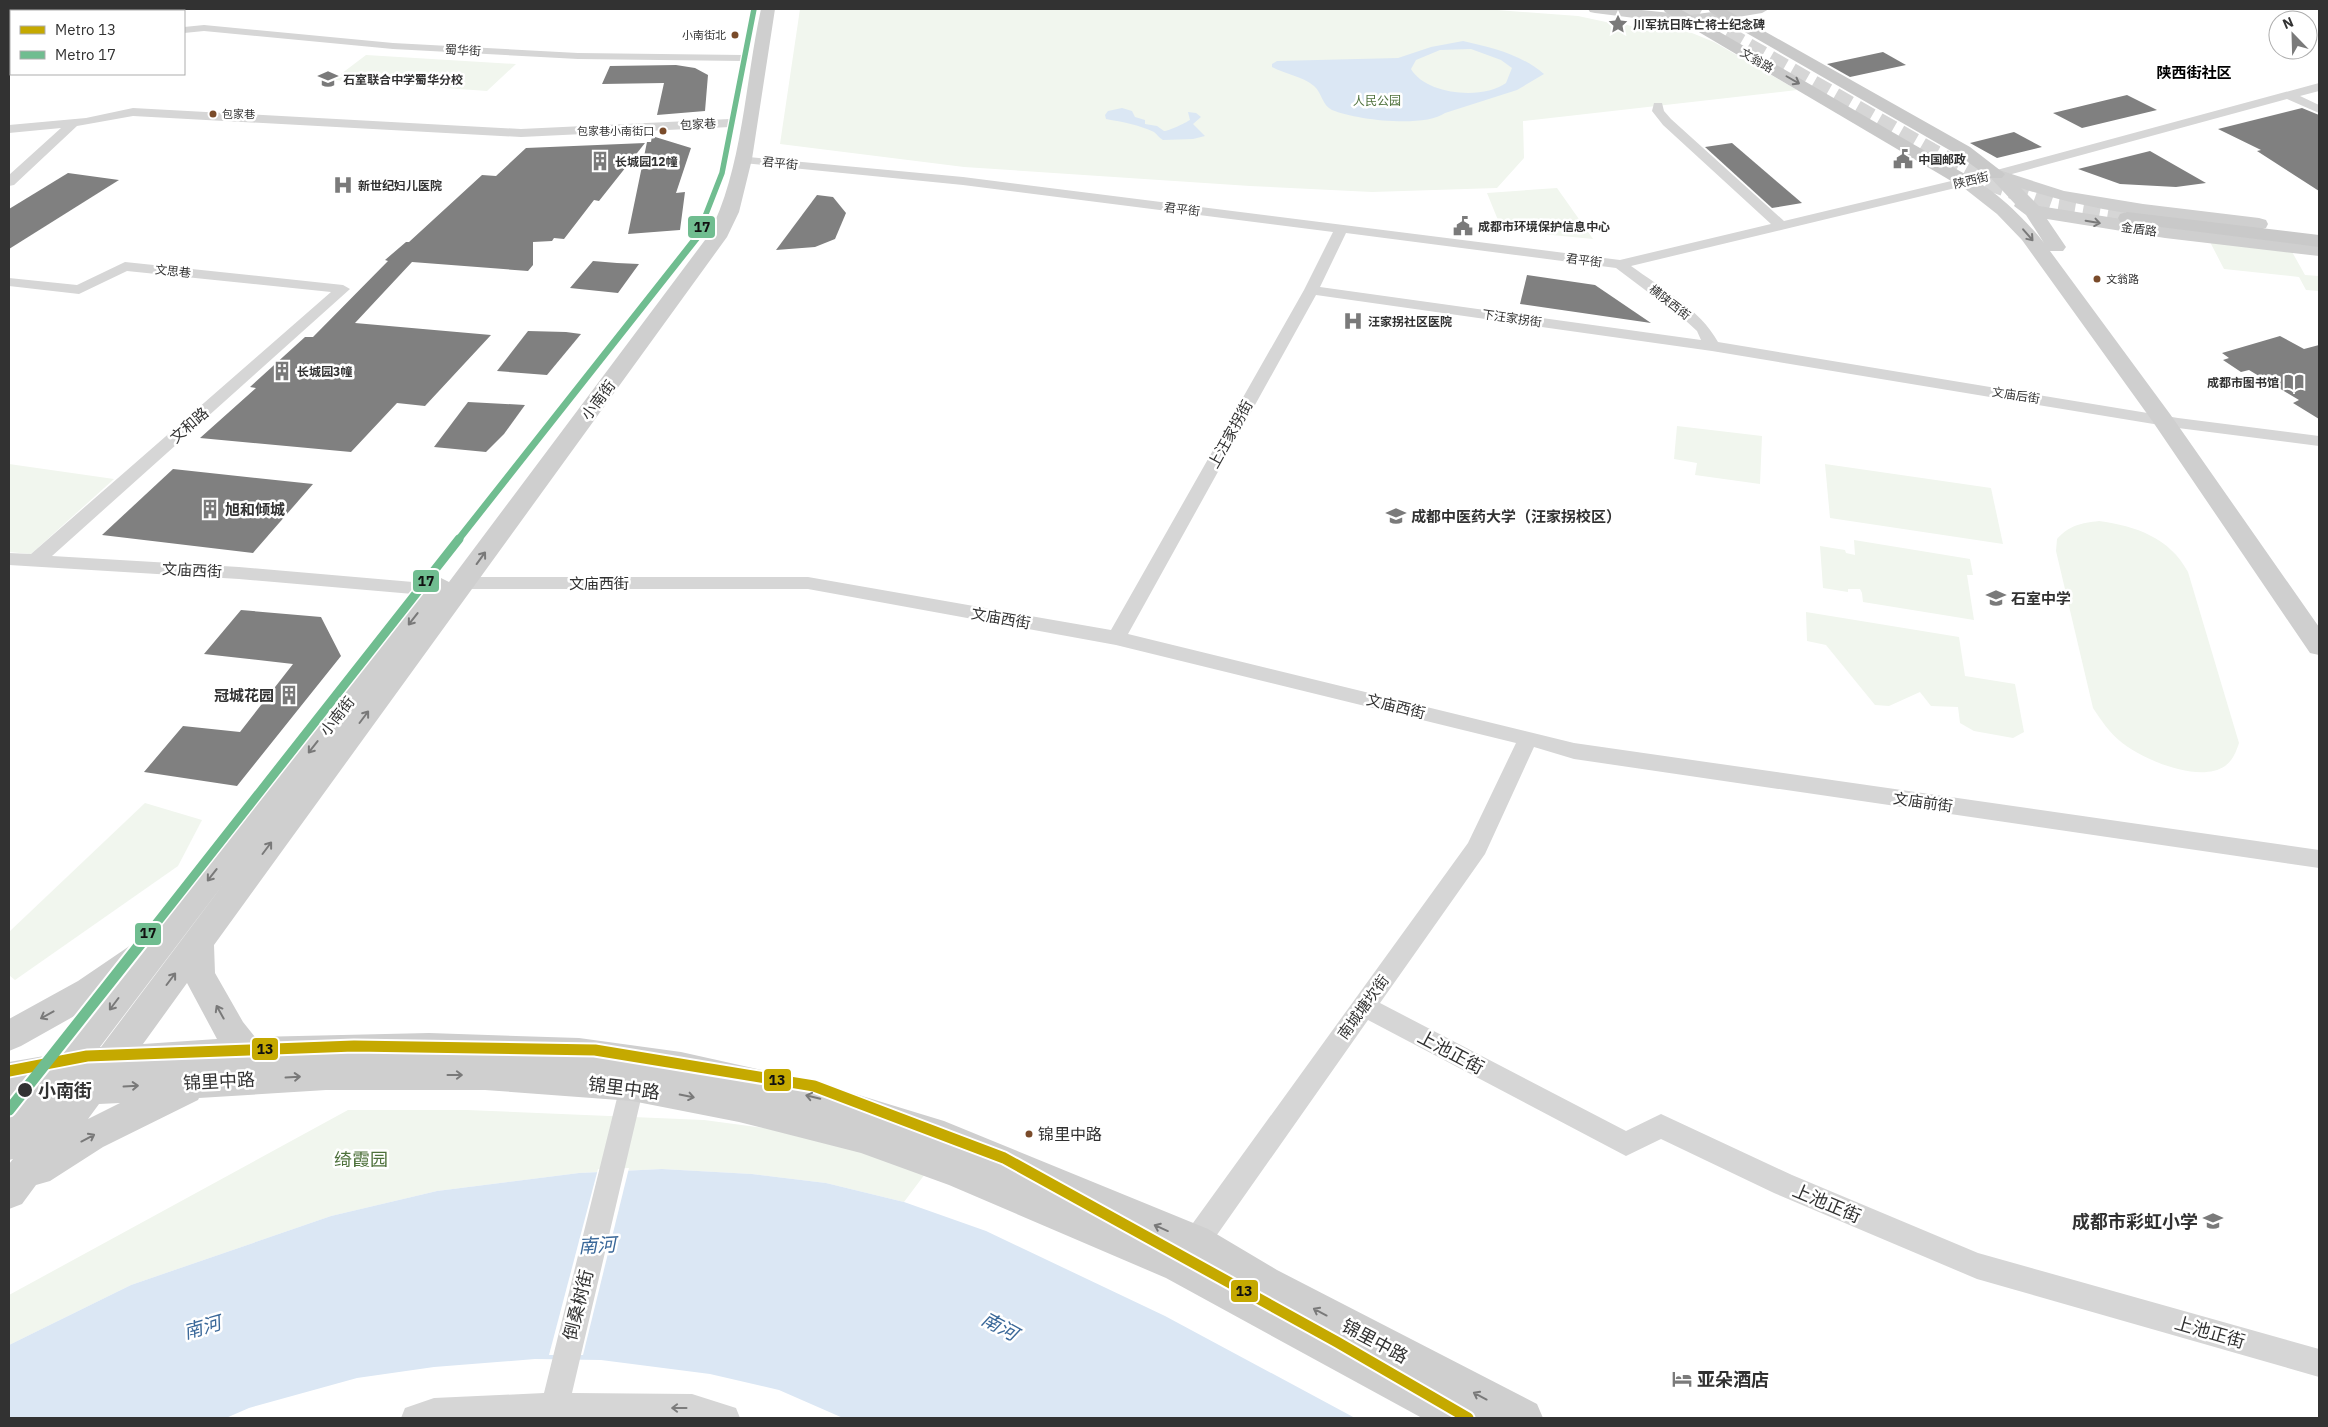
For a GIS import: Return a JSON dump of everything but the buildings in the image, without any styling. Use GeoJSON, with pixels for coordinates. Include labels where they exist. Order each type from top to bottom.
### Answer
{"type":"FeatureCollection","features":[{"type":"Feature","properties":{"kind":"main road","name":"小南街"},"geometry":{"type":"LineString","coordinates":[[89,1072],[161,941],[436,590],[524,468],[708,228],[717,200],[750,9]]}},
{"type":"Feature","properties":{"kind":"main road","name":"小南街"},"geometry":{"type":"LineString","coordinates":[[89,1072],[198,942],[717,237],[730,212],[743,159],[768,9]]}},
{"type":"Feature","properties":{"kind":"main road"},"geometry":{"type":"LineString","coordinates":[[1595,9],[1690,20],[1720,11],[1762,9]]}},
{"type":"Feature","properties":{"kind":"main road","name":"文翁路"},"geometry":{"type":"LineString","coordinates":[[1670,9],[1964,181],[2004,210],[2029,236],[2170,421],[2319,623]]}},
{"type":"Feature","properties":{"kind":"main road","name":"文翁路"},"geometry":{"type":"LineString","coordinates":[[1720,11],[1964,151],[1996,174],[2033,211],[2319,646]]}},
{"type":"Feature","properties":{"kind":"main road","name":"文翁路"},"geometry":{"type":"LineString","coordinates":[[1770,50],[1934,144],[1996,174]]}},
{"type":"Feature","properties":{"kind":"main road","name":"金盾路"},"geometry":{"type":"LineString","coordinates":[[1996,174],[2061,196],[2143,210],[2319,232]]}},
{"type":"Feature","properties":{"kind":"main road","name":"金盾路"},"geometry":{"type":"LineString","coordinates":[[1964,181],[2033,211],[2165,232],[2319,250]]}},
{"type":"Feature","properties":{"kind":"main road","name":"金盾路"},"geometry":{"type":"LineString","coordinates":[[2127,218],[2319,241]]}},
{"type":"Feature","properties":{"kind":"main road"},"geometry":{"type":"LineString","coordinates":[[9,1036],[89,991],[161,941]]}},
{"type":"Feature","properties":{"kind":"main road"},"geometry":{"type":"LineString","coordinates":[[198,942],[199,974],[231,1032],[247,1052]]}},
{"type":"Feature","properties":{"kind":"main road","name":"锦里中路"},"geometry":{"type":"LineString","coordinates":[[9,1101],[48,1096],[89,1072],[247,1052],[429,1048],[579,1053],[681,1067],[816,1098],[944,1137],[1085,1195],[1462,1418]]}},
{"type":"Feature","properties":{"kind":"main road"},"geometry":{"type":"LineString","coordinates":[[9,1077],[89,1072]]}},
{"type":"Feature","properties":{"kind":"main road"},"geometry":{"type":"LineString","coordinates":[[13,1188],[89,1072]]}},
{"type":"Feature","properties":{"kind":"main road","name":"锦里中路"},"geometry":{"type":"LineString","coordinates":[[89,1072],[201,1082],[326,1075],[485,1075],[632,1086],[739,1106],[861,1137],[1264,1283],[1523,1418]]}},
{"type":"Feature","properties":{"kind":"main road"},"geometry":{"type":"LineString","coordinates":[[13,1188],[58,1154],[133,1113],[201,1082]]}},
{"type":"Feature","properties":{"kind":"main road"},"geometry":{"type":"LineString","coordinates":[[9,1144],[48,1096]]}},
{"type":"Feature","properties":{"kind":"street","name":"蜀华街"},"geometry":{"type":"LineString","coordinates":[[185,30],[204,28],[393,46],[578,56],[743,58]]}},
{"type":"Feature","properties":{"kind":"street","name":"陕西街"},"geometry":{"type":"LineString","coordinates":[[1620,264],[1996,174],[2319,87]]}},
{"type":"Feature","properties":{"kind":"street"},"geometry":{"type":"LineString","coordinates":[[2288,95],[2319,109]]}},
{"type":"Feature","properties":{"kind":"street"},"geometry":{"type":"LineString","coordinates":[[1658,106],[1658,111],[1667,122],[1781,225]]}},
{"type":"Feature","properties":{"kind":"street","name":"包家巷"},"geometry":{"type":"LineString","coordinates":[[9,129],[73,124],[133,112],[521,133],[730,123]]}},
{"type":"Feature","properties":{"kind":"street"},"geometry":{"type":"LineString","coordinates":[[9,182],[73,124]]}},
{"type":"Feature","properties":{"kind":"street","name":"君平街"},"geometry":{"type":"LineString","coordinates":[[743,159],[963,182],[1620,264]]}},
{"type":"Feature","properties":{"kind":"street","name":"上汪家拐街"},"geometry":{"type":"LineString","coordinates":[[1116,638],[1311,290],[1341,229]]}},
{"type":"Feature","properties":{"kind":"street","name":"横陕西街"},"geometry":{"type":"LineString","coordinates":[[1620,264],[1690,317],[1703,329],[1712,346]]}},
{"type":"Feature","properties":{"kind":"street","name":"文思巷"},"geometry":{"type":"LineString","coordinates":[[9,282],[78,290],[125,266],[343,289]]}},
{"type":"Feature","properties":{"kind":"street","name":"文和路"},"geometry":{"type":"LineString","coordinates":[[35,561],[343,289]]}},
{"type":"Feature","properties":{"kind":"street","name":"下汪家拐街"},"geometry":{"type":"LineString","coordinates":[[1311,290],[1712,346]]}},
{"type":"Feature","properties":{"kind":"street","name":"文庙后街"},"geometry":{"type":"LineString","coordinates":[[1712,346],[2170,421],[2319,441]]}},
{"type":"Feature","properties":{"kind":"street","name":"文庙西街"},"geometry":{"type":"LineString","coordinates":[[9,559],[239,573],[436,590]]}},
{"type":"Feature","properties":{"kind":"street","name":"文庙西街"},"geometry":{"type":"LineString","coordinates":[[464,583],[808,583],[1116,638],[1528,738]]}},
{"type":"Feature","properties":{"kind":"street","name":"文庙前街"},"geometry":{"type":"LineString","coordinates":[[1528,738],[1584,753],[2319,859]]}},
{"type":"Feature","properties":{"kind":"street","name":"南城塘坎街"},"geometry":{"type":"LineString","coordinates":[[1187,1254],[1477,848],[1528,738]]}},
{"type":"Feature","properties":{"kind":"street","name":"上池正街"},"geometry":{"type":"LineString","coordinates":[[1364,1006],[1626,1144],[1661,1126],[1782,1184],[1977,1266],[2319,1363]]}},
{"type":"Feature","properties":{"kind":"street","name":"倒桑树街"},"geometry":{"type":"LineString","coordinates":[[555,1407],[614,1154],[632,1086]]}},
{"type":"Feature","properties":{"kind":"street"},"geometry":{"type":"LineString","coordinates":[[415,1418],[434,1413],[555,1407],[619,1413],[692,1408],[726,1418]]}},
{"type":"Feature","properties":{"kind":"green space","name":"人民公园"},"geometry":{"type":"Polygon","coordinates":[[[800,9],[1484,9],[1578,16],[1606,22],[1620,22],[1633,27],[1660,26],[1692,33],[1714,42],[1797,90],[1523,121],[1524,158],[1497,188],[1372,192],[964,167],[780,144],[800,9]]]}},
{"type":"Feature","properties":{"kind":"green space"},"geometry":{"type":"Polygon","coordinates":[[[366,55],[516,64],[487,91],[333,80],[366,55]]]}},
{"type":"Feature","properties":{"kind":"green space"},"geometry":{"type":"Polygon","coordinates":[[[1557,188],[1593,239],[1502,230],[1487,193],[1557,188]]]}},
{"type":"Feature","properties":{"kind":"green space"},"geometry":{"type":"Polygon","coordinates":[[[2210,242],[2291,250],[2305,275],[2319,276],[2319,291],[2306,290],[2299,277],[2224,269],[2210,242]]]}},
{"type":"Feature","properties":{"kind":"green space"},"geometry":{"type":"Polygon","coordinates":[[[1677,426],[1762,436],[1760,484],[1695,475],[1697,463],[1674,459],[1677,426]]]}},
{"type":"Feature","properties":{"kind":"green space"},"geometry":{"type":"Polygon","coordinates":[[[9,464],[114,479],[31,554],[9,552],[9,464]]]}},
{"type":"Feature","properties":{"kind":"green space"},"geometry":{"type":"Polygon","coordinates":[[[1825,464],[1991,488],[2003,544],[1830,518],[1825,464]]]}},
{"type":"Feature","properties":{"kind":"green space"},"geometry":{"type":"Polygon","coordinates":[[[2099,521],[2139,530],[2162,542],[2181,560],[2188,572],[2239,743],[2232,758],[2225,766],[2214,771],[2201,772],[2186,771],[2156,762],[2129,748],[2120,741],[2109,730],[2093,708],[2056,551],[2057,539],[2071,528],[2099,521]]]}},
{"type":"Feature","properties":{"kind":"green space"},"geometry":{"type":"Polygon","coordinates":[[[1854,540],[1970,559],[1973,575],[1967,575],[1974,620],[1863,602],[1860,589],[1848,589],[1848,592],[1823,588],[1820,546],[1845,550],[1846,553],[1855,555],[1854,540]]]}},
{"type":"Feature","properties":{"kind":"green space"},"geometry":{"type":"Polygon","coordinates":[[[1806,612],[1959,637],[1965,676],[2015,684],[2024,732],[2013,738],[1974,731],[1960,723],[1958,707],[1931,706],[1920,692],[1889,706],[1875,705],[1826,645],[1807,641],[1806,612]]]}},
{"type":"Feature","properties":{"kind":"green space"},"geometry":{"type":"Polygon","coordinates":[[[145,803],[202,820],[178,866],[15,980],[9,975],[9,932],[145,803]]]}},
{"type":"Feature","properties":{"kind":"green space","name":"绮霞园"},"geometry":{"type":"Polygon","coordinates":[[[348,1110],[467,1110],[704,1120],[823,1136],[928,1170],[904,1202],[826,1183],[752,1174],[662,1169],[579,1173],[437,1191],[331,1216],[131,1285],[9,1345],[9,1295],[348,1110]]]}},
{"type":"Feature","properties":{"kind":"water"},"geometry":{"type":"Polygon","coordinates":[[[1463,41],[1495,49],[1516,57],[1544,74],[1517,90],[1445,113],[1435,118],[1390,121],[1357,117],[1332,110],[1326,105],[1314,86],[1299,77],[1272,67],[1272,64],[1277,61],[1398,58],[1431,47],[1463,41]],[[1471,49],[1440,50],[1416,60],[1411,69],[1418,78],[1429,85],[1455,92],[1484,92],[1506,83],[1512,68],[1501,60],[1471,49]]]}},
{"type":"Feature","properties":{"kind":"water"},"geometry":{"type":"Polygon","coordinates":[[[1122,108],[1132,111],[1135,117],[1145,120],[1145,124],[1157,126],[1164,131],[1190,120],[1188,112],[1196,113],[1201,117],[1193,124],[1205,136],[1193,139],[1163,140],[1154,132],[1131,124],[1106,119],[1105,115],[1108,111],[1122,108]]]}},
{"type":"Feature","properties":{"kind":"water","name":"南河"},"geometry":{"type":"Polygon","coordinates":[[[662,1169],[752,1174],[826,1183],[904,1202],[986,1231],[1165,1316],[1355,1418],[843,1418],[779,1390],[710,1374],[601,1360],[535,1359],[434,1367],[357,1378],[249,1408],[226,1418],[9,1418],[9,1345],[131,1285],[331,1216],[437,1191],[579,1173],[662,1169]]]}},
{"type":"Feature","properties":{"kind":"pier"},"geometry":{"type":"Polygon","coordinates":[[[629,1168],[583,1355],[549,1355],[598,1169],[629,1168]]]}},
{"type":"Feature","properties":{"kind":"tunnel"},"geometry":{"type":"LineString","coordinates":[[1683,9],[1931,151],[1991,183],[2056,206],[2127,218]]}},
{"type":"Feature","properties":{"kind":"metro line","name":"17"},"geometry":{"type":"LineString","coordinates":[[9,1110],[699,234],[722,173],[754,9]]}},
{"type":"Feature","properties":{"kind":"metro line","name":"13"},"geometry":{"type":"LineString","coordinates":[[9,1071],[87,1056],[354,1046],[595,1050],[814,1086],[1004,1158],[1337,1342],[1468,1418]]}},
{"type":"Feature","properties":{"kind":"place","name":"川军抗日阵亡将士纪念碑"},"geometry":{"type":"Point","coordinates":[1618,24]}},
{"type":"Feature","properties":{"kind":"place","name":"小南街北"},"geometry":{"type":"Point","coordinates":[735,35]}},
{"type":"Feature","properties":{"kind":"place","name":"石室联合中学蜀华分校"},"geometry":{"type":"Point","coordinates":[328,79]}},
{"type":"Feature","properties":{"kind":"place","name":"包家巷"},"geometry":{"type":"Point","coordinates":[213,114]}},
{"type":"Feature","properties":{"kind":"place","name":"包家巷小南街口"},"geometry":{"type":"Point","coordinates":[663,131]}},
{"type":"Feature","properties":{"kind":"place","name":"中国邮政"},"geometry":{"type":"Point","coordinates":[1903,159]}},
{"type":"Feature","properties":{"kind":"place","name":"长城园12幢"},"geometry":{"type":"Point","coordinates":[600,161]}},
{"type":"Feature","properties":{"kind":"place","name":"新世纪妇儿医院"},"geometry":{"type":"Point","coordinates":[343,185]}},
{"type":"Feature","properties":{"kind":"place","name":"成都市环境保护信息中心"},"geometry":{"type":"Point","coordinates":[1463,226]}},
{"type":"Feature","properties":{"kind":"place","name":"文翁路"},"geometry":{"type":"Point","coordinates":[2097,279]}},
{"type":"Feature","properties":{"kind":"place","name":"汪家拐社区医院"},"geometry":{"type":"Point","coordinates":[1353,321]}},
{"type":"Feature","properties":{"kind":"place","name":"长城园3幢"},"geometry":{"type":"Point","coordinates":[282,371]}},
{"type":"Feature","properties":{"kind":"place","name":"成都市图书馆"},"geometry":{"type":"Point","coordinates":[2294,382]}},
{"type":"Feature","properties":{"kind":"place","name":"旭和倾城"},"geometry":{"type":"Point","coordinates":[210,509]}},
{"type":"Feature","properties":{"kind":"place","name":"成都中医药大学（汪家拐校区）"},"geometry":{"type":"Point","coordinates":[1396,516]}},
{"type":"Feature","properties":{"kind":"place","name":"石室中学"},"geometry":{"type":"Point","coordinates":[1996,598]}},
{"type":"Feature","properties":{"kind":"place","name":"冠城花园"},"geometry":{"type":"Point","coordinates":[289,695]}},
{"type":"Feature","properties":{"kind":"place","name":"小南街"},"geometry":{"type":"Point","coordinates":[25,1090]}},
{"type":"Feature","properties":{"kind":"place","name":"锦里中路"},"geometry":{"type":"Point","coordinates":[1029,1134]}},
{"type":"Feature","properties":{"kind":"place","name":"成都市彩虹小学"},"geometry":{"type":"Point","coordinates":[2213,1221]}},
{"type":"Feature","properties":{"kind":"place","name":"亚朵酒店"},"geometry":{"type":"Point","coordinates":[1682,1379]}},
{"type":"Feature","properties":{"kind":"district","name":"陕西街社区"},"geometry":{"type":"Point","coordinates":[2194,72]}}]}
